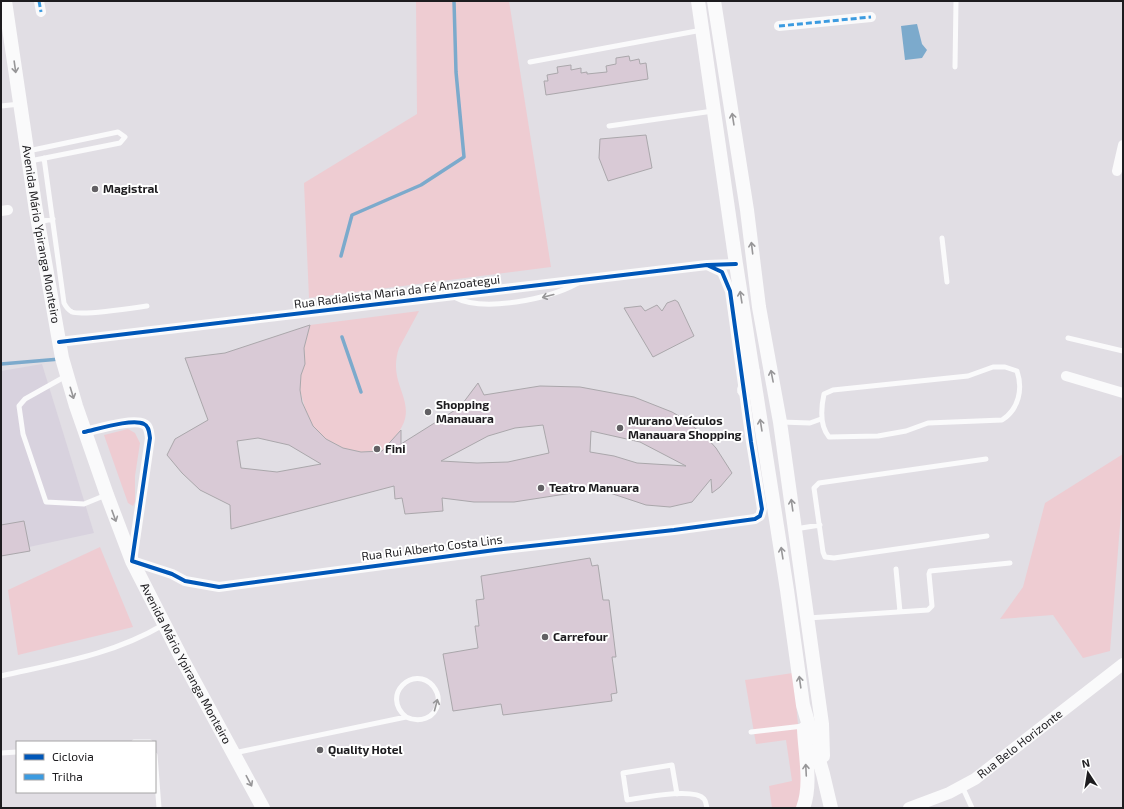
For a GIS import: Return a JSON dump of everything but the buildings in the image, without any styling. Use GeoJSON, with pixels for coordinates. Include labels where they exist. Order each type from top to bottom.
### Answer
{"type":"FeatureCollection","features":[{"type":"Feature","properties":{"kind":"main road","name":"Avenida Mário Ypiranga Monteiro"},"geometry":{"type":"LineString","coordinates":[[3,1],[27,157],[60,342],[67,376],[84,432],[132,561],[164,624],[264,808]]}},
{"type":"Feature","properties":{"kind":"main road"},"geometry":{"type":"LineString","coordinates":[[698,1],[736,264],[787,590],[803,705],[807,787],[806,799],[803,808]]}},
{"type":"Feature","properties":{"kind":"main road"},"geometry":{"type":"LineString","coordinates":[[714,1],[747,210],[759,307],[780,422],[822,724],[823,774]]}},
{"type":"Feature","properties":{"kind":"main road"},"geometry":{"type":"LineString","coordinates":[[734,319],[747,332]]}},
{"type":"Feature","properties":{"kind":"main road"},"geometry":{"type":"LineString","coordinates":[[744,390],[753,372]]}},
{"type":"Feature","properties":{"kind":"main road"},"geometry":{"type":"LineString","coordinates":[[803,705],[831,808]]}},
{"type":"Feature","properties":{"kind":"street"},"geometry":{"type":"LineString","coordinates":[[39,1],[41,12]]}},
{"type":"Feature","properties":{"kind":"street"},"geometry":{"type":"LineString","coordinates":[[778,26],[871,17]]}},
{"type":"Feature","properties":{"kind":"street"},"geometry":{"type":"LineString","coordinates":[[1117,171],[1123,145]]}},
{"type":"Feature","properties":{"kind":"street","name":"Rua Radialista Maria da Fé Anzoategui"},"geometry":{"type":"LineString","coordinates":[[60,342],[707,265],[736,264]]}},
{"type":"Feature","properties":{"kind":"street"},"geometry":{"type":"LineString","coordinates":[[707,265],[722,272],[730,291],[744,390]]}},
{"type":"Feature","properties":{"kind":"street"},"geometry":{"type":"LineString","coordinates":[[1066,376],[1123,393]]}},
{"type":"Feature","properties":{"kind":"street","name":"Rua Rui Alberto Costa Lins"},"geometry":{"type":"LineString","coordinates":[[132,561],[172,574],[185,582],[219,587],[495,550],[739,522],[759,518],[762,512],[744,390]]}},
{"type":"Feature","properties":{"kind":"street"},"geometry":{"type":"LineString","coordinates":[[84,432],[139,422],[145,424],[149,429],[149,442],[132,561]]}},
{"type":"Feature","properties":{"kind":"street","name":"Rua Belo Horizonte"},"geometry":{"type":"LineString","coordinates":[[908,808],[962,786],[975,779],[1122,669]]}},
{"type":"Feature","properties":{"kind":"lane"},"geometry":{"type":"LineString","coordinates":[[955,68],[956,1]]}},
{"type":"Feature","properties":{"kind":"lane"},"geometry":{"type":"LineString","coordinates":[[530,62],[703,30]]}},
{"type":"Feature","properties":{"kind":"lane"},"geometry":{"type":"LineString","coordinates":[[1,106],[20,104]]}},
{"type":"Feature","properties":{"kind":"lane"},"geometry":{"type":"LineString","coordinates":[[609,126],[714,111]]}},
{"type":"Feature","properties":{"kind":"lane"},"geometry":{"type":"LineString","coordinates":[[118,132],[125,137],[120,143],[44,158],[27,157],[118,132]]}},
{"type":"Feature","properties":{"kind":"lane"},"geometry":{"type":"LineString","coordinates":[[44,158],[64,303],[67,309],[74,313],[105,312],[147,306]]}},
{"type":"Feature","properties":{"kind":"lane"},"geometry":{"type":"LineString","coordinates":[[38,222],[53,219]]}},
{"type":"Feature","properties":{"kind":"lane"},"geometry":{"type":"LineString","coordinates":[[942,238],[947,282]]}},
{"type":"Feature","properties":{"kind":"lane"},"geometry":{"type":"LineString","coordinates":[[1068,338],[1123,351]]}},
{"type":"Feature","properties":{"kind":"lane"},"geometry":{"type":"LineString","coordinates":[[1005,366],[1017,371],[1020,381],[1019,396],[1010,414],[1002,420],[928,423],[906,431],[878,436],[857,435],[829,437],[824,432],[821,419],[824,394],[833,390],[882,384],[956,378],[968,376],[993,367],[1005,366]]}},
{"type":"Feature","properties":{"kind":"lane"},"geometry":{"type":"LineString","coordinates":[[67,376],[25,398],[19,406],[24,434],[46,502],[84,504],[107,495]]}},
{"type":"Feature","properties":{"kind":"lane"},"geometry":{"type":"LineString","coordinates":[[780,422],[810,423],[821,419]]}},
{"type":"Feature","properties":{"kind":"lane"},"geometry":{"type":"LineString","coordinates":[[986,459],[819,483],[814,488],[825,557],[834,558],[987,536]]}},
{"type":"Feature","properties":{"kind":"lane"},"geometry":{"type":"LineString","coordinates":[[795,529],[820,525]]}},
{"type":"Feature","properties":{"kind":"lane"},"geometry":{"type":"LineString","coordinates":[[807,618],[931,609],[929,574],[933,569],[1010,563]]}},
{"type":"Feature","properties":{"kind":"lane"},"geometry":{"type":"LineString","coordinates":[[896,570],[900,612]]}},
{"type":"Feature","properties":{"kind":"lane"},"geometry":{"type":"LineString","coordinates":[[1,676],[94,656],[143,636],[164,624]]}},
{"type":"Feature","properties":{"kind":"lane"},"geometry":{"type":"LineString","coordinates":[[234,753],[406,717],[412,720],[424,719],[434,712],[437,706],[438,694],[431,683],[420,679],[413,679],[407,681],[399,690],[396,702],[401,713],[406,717]]}},
{"type":"Feature","properties":{"kind":"lane"},"geometry":{"type":"LineString","coordinates":[[751,732],[804,726]]}},
{"type":"Feature","properties":{"kind":"lane"},"geometry":{"type":"LineString","coordinates":[[1,753],[16,752]]}},
{"type":"Feature","properties":{"kind":"lane"},"geometry":{"type":"LineString","coordinates":[[677,794],[672,765],[623,773],[627,800],[677,794],[700,796],[704,800],[707,808]]}},
{"type":"Feature","properties":{"kind":"lane"},"geometry":{"type":"LineString","coordinates":[[156,773],[158,808]]}},
{"type":"Feature","properties":{"kind":"lane"},"geometry":{"type":"LineString","coordinates":[[962,786],[972,808]]}},
{"type":"Feature","properties":{"kind":"shaded area"},"geometry":{"type":"Polygon","coordinates":[[[416,1],[509,1],[551,267],[309,298],[304,183],[417,114],[416,1]]]}},
{"type":"Feature","properties":{"kind":"shaded area"},"geometry":{"type":"Polygon","coordinates":[[[419,311],[399,348],[397,358],[397,376],[406,409],[404,423],[398,433],[382,451],[361,452],[343,448],[326,439],[313,426],[307,415],[300,390],[301,375],[305,364],[304,348],[310,325],[419,311]]]}},
{"type":"Feature","properties":{"kind":"shaded area"},"geometry":{"type":"Polygon","coordinates":[[[42,364],[94,533],[1,553],[1,371],[42,364]]]}},
{"type":"Feature","properties":{"kind":"shaded area"},"geometry":{"type":"Polygon","coordinates":[[[128,429],[135,433],[140,443],[135,476],[135,502],[133,506],[128,503],[104,435],[128,429]]]}},
{"type":"Feature","properties":{"kind":"shaded area"},"geometry":{"type":"Polygon","coordinates":[[[1123,454],[1123,488],[1110,651],[1083,658],[1053,615],[1000,619],[1023,587],[1045,503],[1123,454]]]}},
{"type":"Feature","properties":{"kind":"shaded area"},"geometry":{"type":"Polygon","coordinates":[[[100,547],[133,627],[18,655],[8,590],[100,547]]]}},
{"type":"Feature","properties":{"kind":"shaded area"},"geometry":{"type":"Polygon","coordinates":[[[793,673],[805,796],[801,808],[772,808],[769,786],[792,781],[786,740],[756,744],[745,680],[793,673]]]}},
{"type":"Feature","properties":{"kind":"water"},"geometry":{"type":"Polygon","coordinates":[[[917,24],[922,44],[927,50],[922,58],[905,60],[901,26],[917,24]]]}},
{"type":"Feature","properties":{"kind":"waterway"},"geometry":{"type":"LineString","coordinates":[[341,256],[352,215],[421,185],[464,157],[456,72],[454,1]]}},
{"type":"Feature","properties":{"kind":"waterway"},"geometry":{"type":"LineString","coordinates":[[342,337],[361,392]]}},
{"type":"Feature","properties":{"kind":"waterway"},"geometry":{"type":"LineString","coordinates":[[1,364],[60,359]]}},
{"type":"Feature","properties":{"kind":"marked path"},"geometry":{"type":"LineString","coordinates":[[39,1],[41,12]]}},
{"type":"Feature","properties":{"kind":"marked path"},"geometry":{"type":"LineString","coordinates":[[779,26],[871,17]]}},
{"type":"Feature","properties":{"kind":"cycle path"},"geometry":{"type":"LineString","coordinates":[[59,342],[707,265],[736,264]]}},
{"type":"Feature","properties":{"kind":"cycle path"},"geometry":{"type":"LineString","coordinates":[[84,432],[132,422],[139,422],[147,426],[150,438],[132,561],[172,574],[185,581],[219,587],[495,550],[674,530],[755,519],[760,516],[762,509],[730,291],[722,272],[707,265]]}},
{"type":"Feature","properties":{"kind":"place","name":"Magistral"},"geometry":{"type":"Point","coordinates":[95,189]}},
{"type":"Feature","properties":{"kind":"place","name":"Shopping Manauara"},"geometry":{"type":"Point","coordinates":[428,412]}},
{"type":"Feature","properties":{"kind":"place","name":"Murano Veículos Manauara Shopping"},"geometry":{"type":"Point","coordinates":[620,428]}},
{"type":"Feature","properties":{"kind":"place","name":"Fini"},"geometry":{"type":"Point","coordinates":[377,449]}},
{"type":"Feature","properties":{"kind":"place","name":"Teatro Manuara"},"geometry":{"type":"Point","coordinates":[541,488]}},
{"type":"Feature","properties":{"kind":"place","name":"Carrefour"},"geometry":{"type":"Point","coordinates":[545,637]}},
{"type":"Feature","properties":{"kind":"place","name":"Quality Hotel"},"geometry":{"type":"Point","coordinates":[320,750]}}]}
